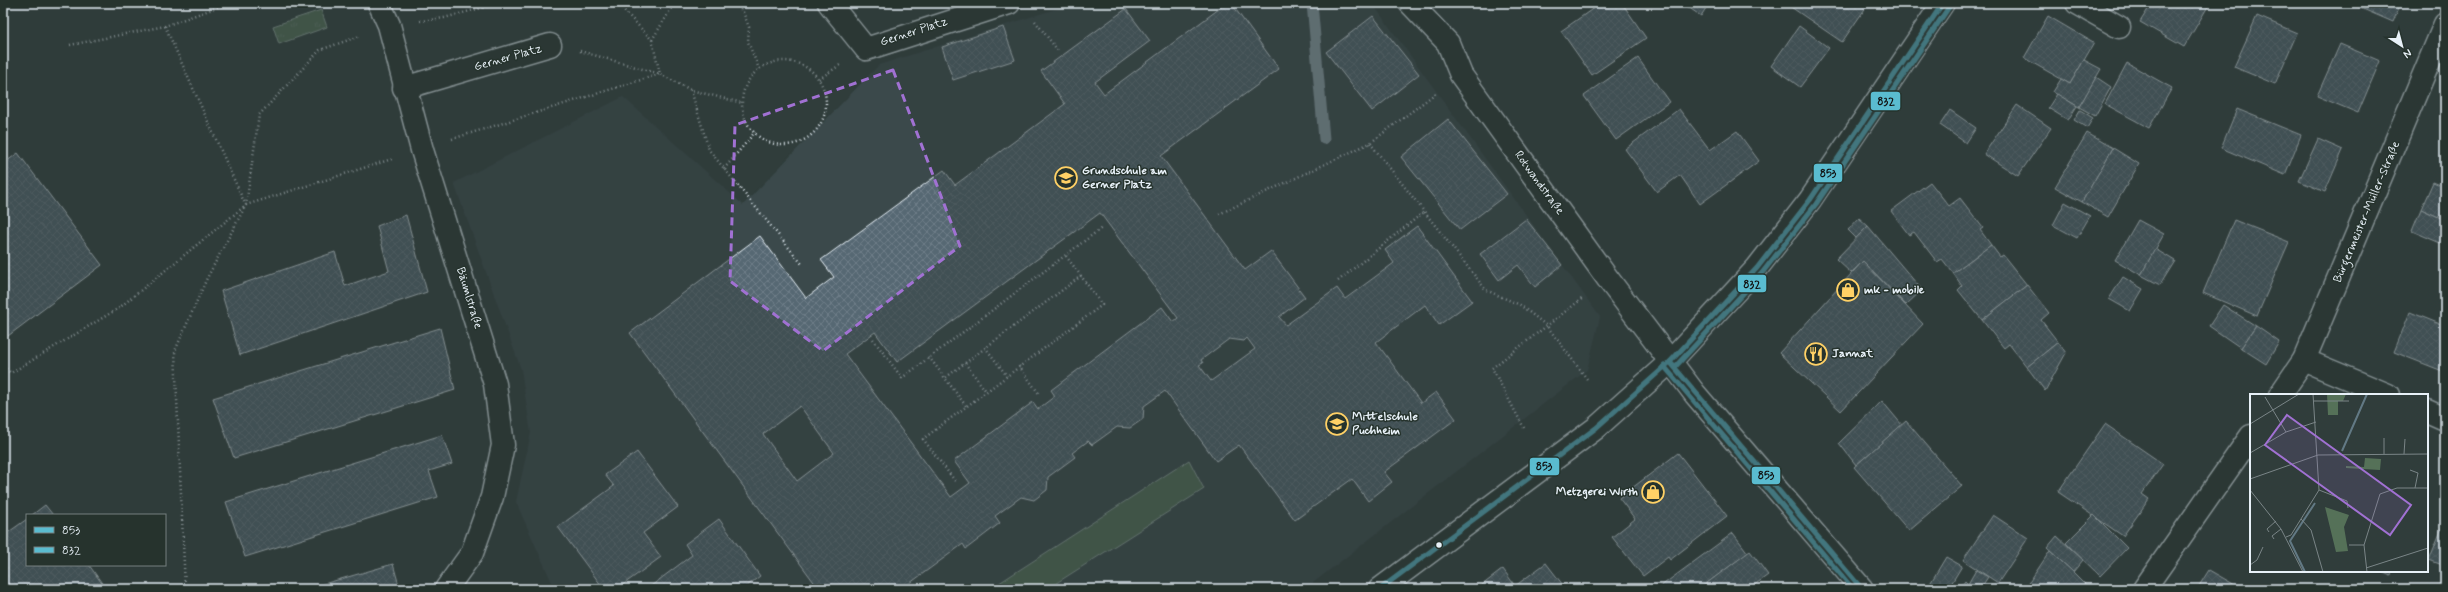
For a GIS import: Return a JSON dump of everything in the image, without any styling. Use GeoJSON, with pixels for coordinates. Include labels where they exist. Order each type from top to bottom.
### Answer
{"type":"FeatureCollection","features":[{"type":"Feature","properties":{"kind":"street","name":"Bäumlstraße"},"geometry":{"type":"LineString","coordinates":[[379,3],[389,25],[404,88],[422,150],[495,384],[503,445],[492,497],[472,553],[446,589]]}},
{"type":"Feature","properties":{"kind":"street","name":"Gerner Platz"},"geometry":{"type":"LineString","coordinates":[[829,3],[866,48],[965,9],[1009,3]]}},
{"type":"Feature","properties":{"kind":"street","name":"Rotwandstraße"},"geometry":{"type":"LineString","coordinates":[[1410,3],[1448,43],[1461,74],[1608,279],[1670,362],[1695,394],[1862,589]]}},
{"type":"Feature","properties":{"kind":"street"},"geometry":{"type":"LineString","coordinates":[[1380,589],[1596,428],[1670,362],[1757,268],[1810,200],[1943,3]]}},
{"type":"Feature","properties":{"kind":"street"},"geometry":{"type":"LineString","coordinates":[[2077,3],[2119,27]]}},
{"type":"Feature","properties":{"kind":"street","name":"Bürgermeister-Müller-Straße"},"geometry":{"type":"LineString","coordinates":[[2281,394],[2304,360],[2445,24]]}},
{"type":"Feature","properties":{"kind":"street","name":"Gerner Platz"},"geometry":{"type":"LineString","coordinates":[[404,88],[550,46]]}},
{"type":"Feature","properties":{"kind":"street"},"geometry":{"type":"LineString","coordinates":[[2304,360],[2386,394]]}},
{"type":"Feature","properties":{"kind":"street"},"geometry":{"type":"LineString","coordinates":[[2428,411],[2445,419]]}},
{"type":"Feature","properties":{"kind":"street"},"geometry":{"type":"LineString","coordinates":[[2144,589],[2250,437]]}},
{"type":"Feature","properties":{"kind":"path"},"geometry":{"type":"LineString","coordinates":[[70,45],[165,26],[229,3]]}},
{"type":"Feature","properties":{"kind":"path"},"geometry":{"type":"LineString","coordinates":[[185,589],[175,351],[207,278],[246,205],[259,115],[320,50],[389,25],[444,18],[500,3]]}},
{"type":"Feature","properties":{"kind":"path"},"geometry":{"type":"LineString","coordinates":[[3,366],[11,373],[119,308],[246,205],[660,74],[652,40],[617,3]]}},
{"type":"Feature","properties":{"kind":"path"},"geometry":{"type":"LineString","coordinates":[[652,40],[671,9],[677,3]]}},
{"type":"Feature","properties":{"kind":"path"},"geometry":{"type":"LineString","coordinates":[[736,3],[743,12],[749,27],[748,42],[759,70]]}},
{"type":"Feature","properties":{"kind":"path"},"geometry":{"type":"LineString","coordinates":[[1031,15],[1059,52]]}},
{"type":"Feature","properties":{"kind":"path"},"geometry":{"type":"LineString","coordinates":[[165,26],[246,205]]}},
{"type":"Feature","properties":{"kind":"path","name":"Gerner Platz"},"geometry":{"type":"LineString","coordinates":[[550,46],[591,53],[660,74],[692,90],[742,103]]}},
{"type":"Feature","properties":{"kind":"path"},"geometry":{"type":"LineString","coordinates":[[784,61],[798,63],[809,69],[818,79],[824,92],[826,106],[822,120],[814,131],[803,140],[789,144],[775,144],[762,139],[756,132],[744,117],[742,103],[744,90],[750,78],[759,70],[771,63],[784,61]]}},
{"type":"Feature","properties":{"kind":"path"},"geometry":{"type":"LineString","coordinates":[[1220,214],[1370,143],[1461,74]]}},
{"type":"Feature","properties":{"kind":"path"},"geometry":{"type":"LineString","coordinates":[[692,90],[709,150],[802,264]]}},
{"type":"Feature","properties":{"kind":"path"},"geometry":{"type":"LineString","coordinates":[[724,169],[756,132]]}},
{"type":"Feature","properties":{"kind":"path"},"geometry":{"type":"LineString","coordinates":[[1370,143],[1486,290],[1520,305],[1547,326],[1587,379]]}},
{"type":"Feature","properties":{"kind":"path"},"geometry":{"type":"LineString","coordinates":[[1338,281],[1424,212]]}},
{"type":"Feature","properties":{"kind":"path"},"geometry":{"type":"LineString","coordinates":[[874,339],[902,378],[1103,227]]}},
{"type":"Feature","properties":{"kind":"path"},"geometry":{"type":"LineString","coordinates":[[955,481],[923,439],[1102,305],[1066,256]]}},
{"type":"Feature","properties":{"kind":"path"},"geometry":{"type":"LineString","coordinates":[[945,378],[1081,276]]}},
{"type":"Feature","properties":{"kind":"path"},"geometry":{"type":"LineString","coordinates":[[1524,428],[1492,368],[1608,279]]}},
{"type":"Feature","properties":{"kind":"path"},"geometry":{"type":"LineString","coordinates":[[986,347],[1006,376]]}},
{"type":"Feature","properties":{"kind":"path"},"geometry":{"type":"LineString","coordinates":[[929,357],[966,406]]}},
{"type":"Feature","properties":{"kind":"path"},"geometry":{"type":"LineString","coordinates":[[965,363],[986,391]]}},
{"type":"Feature","properties":{"kind":"path"},"geometry":{"type":"LineString","coordinates":[[1019,366],[1040,395]]}},
{"type":"Feature","properties":{"kind":"highlighted area"},"geometry":{"type":"Polygon","coordinates":[[[893,70],[960,246],[823,351],[730,281],[735,125],[893,70]]]}},
{"type":"Feature","properties":{"kind":"shaded area"},"geometry":{"type":"Polygon","coordinates":[[[1075,3],[1372,3],[1600,317],[1587,370],[1305,589],[555,589],[516,502],[531,433],[521,369],[454,183],[623,97],[743,205],[879,65],[1075,3]]]}},
{"type":"Feature","properties":{"kind":"green space"},"geometry":{"type":"Polygon","coordinates":[[[321,10],[327,27],[279,44],[273,26],[321,10]]]}},
{"type":"Feature","properties":{"kind":"green space"},"geometry":{"type":"Polygon","coordinates":[[[1189,460],[1204,489],[1047,589],[990,589],[1189,460]]]}},
{"type":"Feature","properties":{"kind":"building"},"geometry":{"type":"Polygon","coordinates":[[[1227,3],[1231,3],[1279,69],[1161,156],[1245,270],[1271,251],[1305,297],[1279,317],[1286,325],[1337,288],[1345,299],[1394,263],[1385,250],[1417,226],[1472,301],[1439,325],[1425,305],[1376,342],[1421,403],[1436,392],[1456,419],[1384,472],[1392,482],[1368,501],[1352,479],[1295,520],[1239,445],[1216,461],[1165,391],[1144,406],[1143,419],[1130,428],[1117,427],[1092,445],[1088,441],[1072,453],[1075,457],[1048,477],[1047,490],[1034,500],[1021,497],[995,516],[1000,523],[966,549],[963,544],[902,589],[819,589],[630,333],[760,236],[806,298],[834,277],[821,260],[944,170],[955,185],[1065,104],[1041,71],[1126,9],[1150,41],[1095,82],[1104,94],[1227,3]],[[1100,213],[897,362],[875,332],[845,354],[951,497],[970,483],[954,461],[1033,402],[1038,409],[1055,396],[1051,390],[1162,307],[1173,322],[1178,318],[1100,213]],[[1247,338],[1244,341],[1229,339],[1201,360],[1203,363],[1199,365],[1211,381],[1255,349],[1247,338]],[[800,406],[763,434],[797,481],[834,453],[800,406]]]}},
{"type":"Feature","properties":{"kind":"building"},"geometry":{"type":"Polygon","coordinates":[[[1601,3],[1622,3],[1646,38],[1592,75],[1561,31],[1601,3]]]}},
{"type":"Feature","properties":{"kind":"building"},"geometry":{"type":"Polygon","coordinates":[[[1691,3],[1709,3],[1701,16],[1688,7],[1691,3]]]}},
{"type":"Feature","properties":{"kind":"building"},"geometry":{"type":"Polygon","coordinates":[[[1785,3],[1869,3],[1842,42],[1785,3]]]}},
{"type":"Feature","properties":{"kind":"building"},"geometry":{"type":"Polygon","coordinates":[[[2152,3],[2210,3],[2184,47],[2140,22],[2152,3]]]}},
{"type":"Feature","properties":{"kind":"building"},"geometry":{"type":"Polygon","coordinates":[[[2349,3],[2401,3],[2393,22],[2349,3]]]}},
{"type":"Feature","properties":{"kind":"building"},"geometry":{"type":"Polygon","coordinates":[[[1373,16],[1419,74],[1372,111],[1326,52],[1373,16]]]}},
{"type":"Feature","properties":{"kind":"building"},"geometry":{"type":"Polygon","coordinates":[[[2048,16],[2094,43],[2070,84],[2024,58],[2048,16]]]}},
{"type":"Feature","properties":{"kind":"building"},"geometry":{"type":"Polygon","coordinates":[[[2257,16],[2297,33],[2275,84],[2234,67],[2257,16]]]}},
{"type":"Feature","properties":{"kind":"building"},"geometry":{"type":"Polygon","coordinates":[[[1799,26],[1829,48],[1800,87],[1771,66],[1799,26]]]}},
{"type":"Feature","properties":{"kind":"building"},"geometry":{"type":"Polygon","coordinates":[[[1003,27],[1015,60],[953,80],[942,47],[1003,27]]]}},
{"type":"Feature","properties":{"kind":"building"},"geometry":{"type":"Polygon","coordinates":[[[2340,44],[2380,61],[2358,113],[2317,96],[2340,44]]]}},
{"type":"Feature","properties":{"kind":"building"},"geometry":{"type":"Polygon","coordinates":[[[1638,58],[1669,102],[1616,140],[1584,96],[1638,58]]]}},
{"type":"Feature","properties":{"kind":"building"},"geometry":{"type":"Polygon","coordinates":[[[2084,60],[2101,69],[2079,107],[2053,92],[2061,79],[2070,84],[2084,60]]]}},
{"type":"Feature","properties":{"kind":"building"},"geometry":{"type":"Polygon","coordinates":[[[2127,63],[2172,88],[2149,128],[2105,104],[2127,63]]]}},
{"type":"Feature","properties":{"kind":"building"},"geometry":{"type":"Polygon","coordinates":[[[2096,77],[2111,87],[2095,116],[2079,107],[2096,77]]]}},
{"type":"Feature","properties":{"kind":"building"},"geometry":{"type":"Polygon","coordinates":[[[2057,94],[2077,106],[2068,120],[2048,108],[2057,94]]]}},
{"type":"Feature","properties":{"kind":"building"},"geometry":{"type":"Polygon","coordinates":[[[2017,105],[2051,128],[2018,176],[1984,154],[2017,105]]]}},
{"type":"Feature","properties":{"kind":"building"},"geometry":{"type":"Polygon","coordinates":[[[1679,109],[1710,150],[1737,131],[1759,161],[1700,204],[1680,175],[1657,192],[1625,149],[1679,109]]]}},
{"type":"Feature","properties":{"kind":"building"},"geometry":{"type":"Polygon","coordinates":[[[2237,109],[2301,135],[2285,175],[2221,148],[2237,109]]]}},
{"type":"Feature","properties":{"kind":"building"},"geometry":{"type":"Polygon","coordinates":[[[1950,110],[1976,128],[1966,143],[1940,125],[1950,110]]]}},
{"type":"Feature","properties":{"kind":"building"},"geometry":{"type":"Polygon","coordinates":[[[2080,110],[2093,118],[2087,128],[2074,120],[2080,110]]]}},
{"type":"Feature","properties":{"kind":"building"},"geometry":{"type":"Polygon","coordinates":[[[2445,112],[2445,124],[2441,123],[2445,112]]]}},
{"type":"Feature","properties":{"kind":"building"},"geometry":{"type":"Polygon","coordinates":[[[1448,119],[1507,194],[1460,230],[1401,157],[1448,119]]]}},
{"type":"Feature","properties":{"kind":"building"},"geometry":{"type":"Polygon","coordinates":[[[2087,133],[2113,148],[2082,202],[2055,187],[2087,133]]]}},
{"type":"Feature","properties":{"kind":"building"},"geometry":{"type":"Polygon","coordinates":[[[2318,139],[2343,150],[2325,192],[2299,181],[2318,139]]]}},
{"type":"Feature","properties":{"kind":"building"},"geometry":{"type":"Polygon","coordinates":[[[2113,148],[2139,164],[2108,217],[2082,202],[2113,148]]]}},
{"type":"Feature","properties":{"kind":"building"},"geometry":{"type":"Polygon","coordinates":[[[18,153],[102,265],[4,339],[3,164],[18,153]]]}},
{"type":"Feature","properties":{"kind":"building"},"geometry":{"type":"Polygon","coordinates":[[[1930,182],[1949,206],[1960,198],[1983,228],[1980,230],[1991,245],[1953,273],[1942,259],[1937,262],[1914,232],[1909,235],[1891,211],[1930,182]]]}},
{"type":"Feature","properties":{"kind":"building"},"geometry":{"type":"Polygon","coordinates":[[[2433,182],[2445,187],[2445,220],[2421,209],[2433,182]]]}},
{"type":"Feature","properties":{"kind":"building"},"geometry":{"type":"Polygon","coordinates":[[[2065,202],[2090,216],[2077,238],[2053,225],[2065,202]]]}},
{"type":"Feature","properties":{"kind":"building"},"geometry":{"type":"Polygon","coordinates":[[[2421,209],[2445,220],[2445,245],[2412,231],[2421,209]]]}},
{"type":"Feature","properties":{"kind":"building"},"geometry":{"type":"Polygon","coordinates":[[[406,215],[427,292],[240,355],[221,291],[335,252],[345,286],[389,271],[377,226],[406,215]]]}},
{"type":"Feature","properties":{"kind":"building"},"geometry":{"type":"Polygon","coordinates":[[[1859,218],[1868,226],[1856,238],[1848,230],[1859,218]]]}},
{"type":"Feature","properties":{"kind":"building"},"geometry":{"type":"Polygon","coordinates":[[[1526,219],[1562,265],[1535,287],[1518,265],[1499,280],[1480,254],[1526,219]]]}},
{"type":"Feature","properties":{"kind":"building"},"geometry":{"type":"Polygon","coordinates":[[[2138,220],[2164,234],[2141,275],[2115,260],[2138,220]]]}},
{"type":"Feature","properties":{"kind":"building"},"geometry":{"type":"Polygon","coordinates":[[[2234,220],[2289,242],[2257,316],[2203,293],[2234,220]]]}},
{"type":"Feature","properties":{"kind":"building"},"geometry":{"type":"Polygon","coordinates":[[[1868,226],[1922,290],[1906,305],[1863,261],[1851,273],[1836,259],[1868,226]]]}},
{"type":"Feature","properties":{"kind":"building"},"geometry":{"type":"Polygon","coordinates":[[[1991,245],[2000,257],[2003,255],[2027,285],[1982,320],[1958,290],[1962,286],[1953,273],[1991,245]]]}},
{"type":"Feature","properties":{"kind":"building"},"geometry":{"type":"Polygon","coordinates":[[[2155,249],[2175,261],[2160,285],[2141,275],[2155,249]]]}},
{"type":"Feature","properties":{"kind":"building"},"geometry":{"type":"Polygon","coordinates":[[[1863,261],[1923,324],[1841,411],[1779,353],[1863,261]]]}},
{"type":"Feature","properties":{"kind":"building"},"geometry":{"type":"Polygon","coordinates":[[[2123,277],[2143,289],[2130,311],[2109,299],[2123,277]]]}},
{"type":"Feature","properties":{"kind":"building"},"geometry":{"type":"Polygon","coordinates":[[[2027,285],[2049,313],[2041,320],[2058,342],[2027,367],[2009,344],[2004,348],[1982,320],[2027,285]]]}},
{"type":"Feature","properties":{"kind":"building"},"geometry":{"type":"Polygon","coordinates":[[[2223,305],[2256,326],[2241,348],[2209,326],[2223,305]]]}},
{"type":"Feature","properties":{"kind":"building"},"geometry":{"type":"Polygon","coordinates":[[[2410,312],[2445,326],[2445,372],[2394,352],[2410,312]]]}},
{"type":"Feature","properties":{"kind":"building"},"geometry":{"type":"Polygon","coordinates":[[[2256,326],[2279,342],[2266,364],[2241,348],[2256,326]]]}},
{"type":"Feature","properties":{"kind":"building"},"geometry":{"type":"Polygon","coordinates":[[[440,328],[455,390],[234,458],[213,398],[440,328]]]}},
{"type":"Feature","properties":{"kind":"building"},"geometry":{"type":"Polygon","coordinates":[[[2058,342],[2066,353],[2045,391],[2027,367],[2058,342]]]}},
{"type":"Feature","properties":{"kind":"building"},"geometry":{"type":"Polygon","coordinates":[[[1882,401],[1902,425],[1856,465],[1839,443],[1882,401]]]}},
{"type":"Feature","properties":{"kind":"building"},"geometry":{"type":"Polygon","coordinates":[[[1906,421],[1962,486],[1909,531],[1854,467],[1906,421]]]}},
{"type":"Feature","properties":{"kind":"building"},"geometry":{"type":"Polygon","coordinates":[[[2105,424],[2163,464],[2142,494],[2149,499],[2123,536],[2058,492],[2105,424]]]}},
{"type":"Feature","properties":{"kind":"building"},"geometry":{"type":"Polygon","coordinates":[[[442,435],[452,464],[429,471],[438,497],[245,557],[226,502],[442,435]]]}},
{"type":"Feature","properties":{"kind":"building"},"geometry":{"type":"Polygon","coordinates":[[[637,452],[678,507],[643,533],[661,557],[617,589],[604,589],[558,527],[614,486],[605,475],[637,452]]]}},
{"type":"Feature","properties":{"kind":"building"},"geometry":{"type":"Polygon","coordinates":[[[1678,453],[1727,516],[1670,560],[1668,557],[1643,576],[1612,537],[1635,519],[1619,498],[1678,453]]]}},
{"type":"Feature","properties":{"kind":"building"},"geometry":{"type":"Polygon","coordinates":[[[45,505],[52,514],[33,514],[45,505]]]}},
{"type":"Feature","properties":{"kind":"building"},"geometry":{"type":"Polygon","coordinates":[[[1993,515],[2028,538],[1998,583],[1963,560],[1993,515]]]}},
{"type":"Feature","properties":{"kind":"building"},"geometry":{"type":"Polygon","coordinates":[[[2094,515],[2127,548],[2100,576],[2066,543],[2094,515]]]}},
{"type":"Feature","properties":{"kind":"building"},"geometry":{"type":"Polygon","coordinates":[[[719,519],[760,576],[743,589],[647,589],[692,555],[685,544],[719,519]]]}},
{"type":"Feature","properties":{"kind":"building"},"geometry":{"type":"Polygon","coordinates":[[[26,520],[26,566],[90,566],[106,589],[3,589],[3,536],[26,520]]]}},
{"type":"Feature","properties":{"kind":"building"},"geometry":{"type":"Polygon","coordinates":[[[2442,528],[2445,529],[2445,566],[2429,560],[2442,528]]]}},
{"type":"Feature","properties":{"kind":"building"},"geometry":{"type":"Polygon","coordinates":[[[1733,533],[1748,553],[1699,589],[1657,589],[1733,533]]]}},
{"type":"Feature","properties":{"kind":"building"},"geometry":{"type":"Polygon","coordinates":[[[2057,536],[2083,560],[2073,572],[2047,548],[2057,536]]]}},
{"type":"Feature","properties":{"kind":"building"},"geometry":{"type":"Polygon","coordinates":[[[1750,551],[1768,575],[1749,589],[1699,589],[1750,551]]]}},
{"type":"Feature","properties":{"kind":"building"},"geometry":{"type":"Polygon","coordinates":[[[2050,551],[2090,589],[2028,589],[2026,587],[2050,551]]]}},
{"type":"Feature","properties":{"kind":"building"},"geometry":{"type":"Polygon","coordinates":[[[1946,557],[1962,566],[1948,589],[1931,589],[1928,587],[1946,557]]]}},
{"type":"Feature","properties":{"kind":"building"},"geometry":{"type":"Polygon","coordinates":[[[1546,563],[1566,589],[1477,589],[1503,569],[1515,586],[1546,563]]]}},
{"type":"Feature","properties":{"kind":"building"},"geometry":{"type":"Polygon","coordinates":[[[393,564],[400,589],[306,589],[393,564]]]}},
{"type":"Feature","properties":{"kind":"building"},"geometry":{"type":"Polygon","coordinates":[[[1976,570],[1988,577],[1980,589],[1959,589],[1965,581],[1968,584],[1976,570]]]}},
{"type":"Feature","properties":{"kind":"building"},"geometry":{"type":"Polygon","coordinates":[[[2209,570],[2242,589],[2197,589],[2209,570]]]}},
{"type":"Feature","properties":{"kind":"building"},"geometry":{"type":"Polygon","coordinates":[[[2384,572],[2392,572],[2391,575],[2384,572]]]}},
{"type":"Feature","properties":{"kind":"waterway"},"geometry":{"type":"LineString","coordinates":[[1312,3],[1324,139]]}},
{"type":"Feature","properties":{"kind":"transit line","name":"853"},"geometry":{"type":"LineString","coordinates":[[1380,589],[1596,428],[1670,362],[1757,268],[1810,200],[1943,3]]}},
{"type":"Feature","properties":{"kind":"transit line","name":"832"},"geometry":{"type":"LineString","coordinates":[[1675,367],[1762,273],[1816,204],[1949,7]]}},
{"type":"Feature","properties":{"kind":"transit line","name":"853"},"geometry":{"type":"LineString","coordinates":[[1670,362],[1862,589]]}},
{"type":"Feature","properties":{"kind":"transit line","name":"832"},"geometry":{"type":"LineString","coordinates":[[1664,366],[1853,589]]}},
{"type":"Feature","properties":{"kind":"place","name":"Grundschule am Gerner Platz"},"geometry":{"type":"Point","coordinates":[1066,178]}},
{"type":"Feature","properties":{"kind":"place","name":"mk - mobile"},"geometry":{"type":"Point","coordinates":[1848,290]}},
{"type":"Feature","properties":{"kind":"place","name":"Jannat"},"geometry":{"type":"Point","coordinates":[1816,354]}},
{"type":"Feature","properties":{"kind":"place","name":"Mittelschule Puchheim"},"geometry":{"type":"Point","coordinates":[1337,424]}},
{"type":"Feature","properties":{"kind":"place","name":"Metzgerei Wirth"},"geometry":{"type":"Point","coordinates":[1653,492]}}]}
